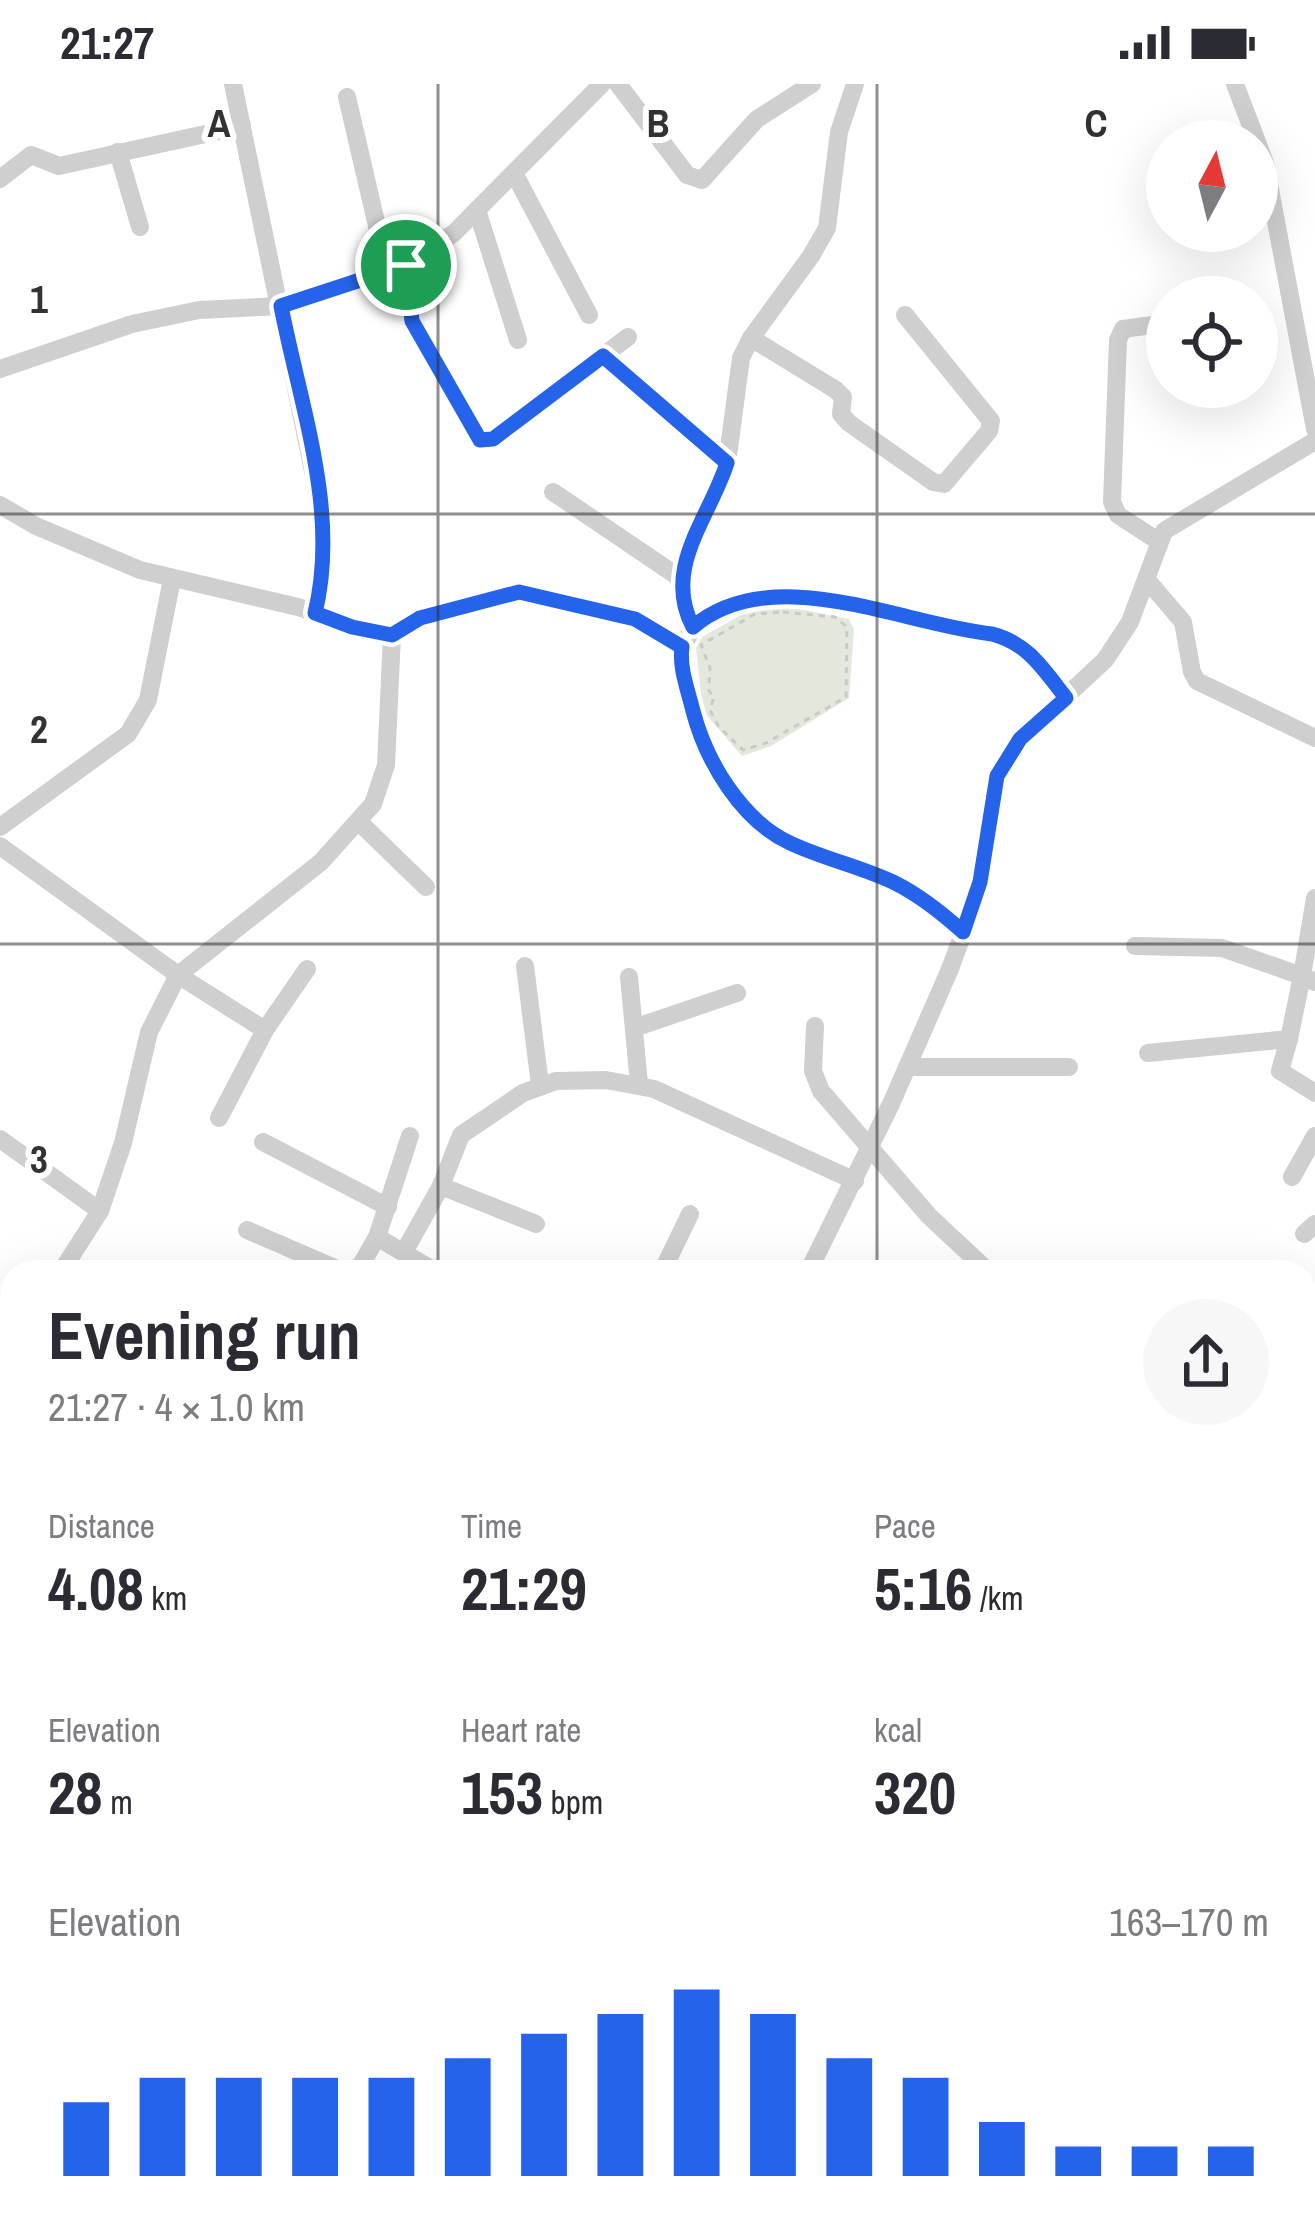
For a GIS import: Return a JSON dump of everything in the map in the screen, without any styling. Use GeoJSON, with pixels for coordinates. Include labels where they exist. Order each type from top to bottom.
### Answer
{"type":"FeatureCollection","features":[{"type":"Feature","properties":{"kind":"street"},"geometry":{"type":"LineString","coordinates":[[233,84],[323,520],[322,586],[315,613]]}},
{"type":"Feature","properties":{"kind":"street"},"geometry":{"type":"LineString","coordinates":[[2,366],[174,314],[281,306],[397,267],[436,248],[602,84]]}},
{"type":"Feature","properties":{"kind":"street"},"geometry":{"type":"LineString","coordinates":[[618,84],[687,175],[696,180],[702,180],[757,119],[812,84]]}},
{"type":"Feature","properties":{"kind":"street"},"geometry":{"type":"LineString","coordinates":[[693,627],[683,609],[680,578],[727,463],[738,371],[751,338],[827,228],[839,132],[855,84]]}},
{"type":"Feature","properties":{"kind":"street"},"geometry":{"type":"LineString","coordinates":[[1234,84],[1265,163],[1315,429]]}},
{"type":"Feature","properties":{"kind":"street"},"geometry":{"type":"LineString","coordinates":[[347,97],[412,321],[480,440],[493,439],[628,337]]}},
{"type":"Feature","properties":{"kind":"street"},"geometry":{"type":"LineString","coordinates":[[0,179],[31,155],[58,166],[242,126]]}},
{"type":"Feature","properties":{"kind":"street"},"geometry":{"type":"LineString","coordinates":[[118,152],[140,227]]}},
{"type":"Feature","properties":{"kind":"street"},"geometry":{"type":"LineString","coordinates":[[514,173],[589,315]]}},
{"type":"Feature","properties":{"kind":"street"},"geometry":{"type":"LineString","coordinates":[[477,210],[518,340]]}},
{"type":"Feature","properties":{"kind":"street"},"geometry":{"type":"LineString","coordinates":[[751,338],[836,390],[843,397],[842,414],[849,423],[933,482],[944,484],[989,431],[991,421],[905,315]]}},
{"type":"Feature","properties":{"kind":"street"},"geometry":{"type":"LineString","coordinates":[[1146,325],[1123,328],[1118,340],[1112,502],[1118,515],[1158,541]]}},
{"type":"Feature","properties":{"kind":"street"},"geometry":{"type":"LineString","coordinates":[[603,356],[727,463]]}},
{"type":"Feature","properties":{"kind":"street"},"geometry":{"type":"LineString","coordinates":[[814,1260],[908,1067],[963,932],[980,882],[997,776],[1020,739],[1105,660],[1130,622],[1158,541],[1175,524],[1315,441]]}},
{"type":"Feature","properties":{"kind":"street"},"geometry":{"type":"LineString","coordinates":[[554,492],[680,578]]}},
{"type":"Feature","properties":{"kind":"street"},"geometry":{"type":"LineString","coordinates":[[0,505],[86,548],[172,579],[315,613],[352,627],[392,635],[420,618],[519,592],[635,619],[682,647]]}},
{"type":"Feature","properties":{"kind":"street"},"geometry":{"type":"LineString","coordinates":[[0,827],[128,734],[148,700],[172,579]]}},
{"type":"Feature","properties":{"kind":"street"},"geometry":{"type":"LineString","coordinates":[[1147,580],[1183,622],[1197,681],[1315,738]]}},
{"type":"Feature","properties":{"kind":"street"},"geometry":{"type":"LineString","coordinates":[[963,932],[908,890],[789,843],[754,816],[705,747],[686,685],[682,647],[693,627],[723,609],[766,596],[831,601],[1018,643],[1066,698]]}},
{"type":"Feature","properties":{"kind":"street"},"geometry":{"type":"LineString","coordinates":[[69,1260],[100,1211],[123,1143],[149,1032],[178,975],[321,862],[359,822],[380,790],[386,765],[392,635]]}},
{"type":"Feature","properties":{"kind":"street"},"geometry":{"type":"LineString","coordinates":[[359,822],[427,887]]}},
{"type":"Feature","properties":{"kind":"street"},"geometry":{"type":"LineString","coordinates":[[0,845],[178,975],[265,1030]]}},
{"type":"Feature","properties":{"kind":"street"},"geometry":{"type":"LineString","coordinates":[[1315,898],[1308,979],[1280,1071],[1315,1093]]}},
{"type":"Feature","properties":{"kind":"street"},"geometry":{"type":"LineString","coordinates":[[1135,946],[1222,948],[1308,979]]}},
{"type":"Feature","properties":{"kind":"street"},"geometry":{"type":"LineString","coordinates":[[525,966],[540,1085]]}},
{"type":"Feature","properties":{"kind":"street"},"geometry":{"type":"LineString","coordinates":[[219,1118],[265,1030],[307,969]]}},
{"type":"Feature","properties":{"kind":"street"},"geometry":{"type":"LineString","coordinates":[[629,977],[638,1084]]}},
{"type":"Feature","properties":{"kind":"street"},"geometry":{"type":"LineString","coordinates":[[634,1028],[736,993]]}},
{"type":"Feature","properties":{"kind":"street"},"geometry":{"type":"LineString","coordinates":[[815,1026],[815,1080],[869,1150],[974,1260]]}},
{"type":"Feature","properties":{"kind":"street"},"geometry":{"type":"LineString","coordinates":[[1148,1053],[1289,1040]]}},
{"type":"Feature","properties":{"kind":"street"},"geometry":{"type":"LineString","coordinates":[[908,1067],[1069,1067]]}},
{"type":"Feature","properties":{"kind":"street"},"geometry":{"type":"LineString","coordinates":[[404,1252],[441,1186],[460,1135],[540,1085],[571,1079],[638,1084],[855,1180]]}},
{"type":"Feature","properties":{"kind":"street"},"geometry":{"type":"LineString","coordinates":[[364,1260],[377,1237],[410,1136]]}},
{"type":"Feature","properties":{"kind":"street"},"geometry":{"type":"LineString","coordinates":[[1292,1177],[1315,1136]]}},
{"type":"Feature","properties":{"kind":"street"},"geometry":{"type":"LineString","coordinates":[[0,1139],[100,1211]]}},
{"type":"Feature","properties":{"kind":"street"},"geometry":{"type":"LineString","coordinates":[[263,1142],[388,1207]]}},
{"type":"Feature","properties":{"kind":"street"},"geometry":{"type":"LineString","coordinates":[[441,1186],[536,1224]]}},
{"type":"Feature","properties":{"kind":"street"},"geometry":{"type":"LineString","coordinates":[[668,1260],[690,1214]]}},
{"type":"Feature","properties":{"kind":"street"},"geometry":{"type":"LineString","coordinates":[[247,1230],[316,1260]]}},
{"type":"Feature","properties":{"kind":"street"},"geometry":{"type":"LineString","coordinates":[[377,1237],[417,1260]]}},
{"type":"Feature","properties":{"kind":"path"},"geometry":{"type":"LineString","coordinates":[[755,614],[835,617],[847,627],[846,697],[766,743],[743,750],[719,727],[710,710],[714,697],[709,691],[710,668],[704,660],[701,645],[755,614]]}},
{"type":"Feature","properties":{"kind":"shaded area"},"geometry":{"type":"Polygon","coordinates":[[[784,606],[849,619],[854,629],[849,698],[771,746],[742,756],[703,711],[696,648],[702,637],[750,610],[784,606]]]}},
{"type":"Feature","properties":{"kind":"route"},"geometry":{"type":"LineString","coordinates":[[406,265],[412,321],[480,440],[493,439],[603,356],[727,463],[680,578],[683,609],[693,627],[705,616],[743,601],[795,596],[992,634],[1018,643],[1031,654],[1066,698],[1004,759],[991,797],[980,882],[963,932],[908,890],[789,843],[754,816],[705,747],[686,685],[682,647],[650,626],[519,592],[420,618],[392,635],[315,613],[322,586],[323,520],[281,306],[406,265]]}}]}
